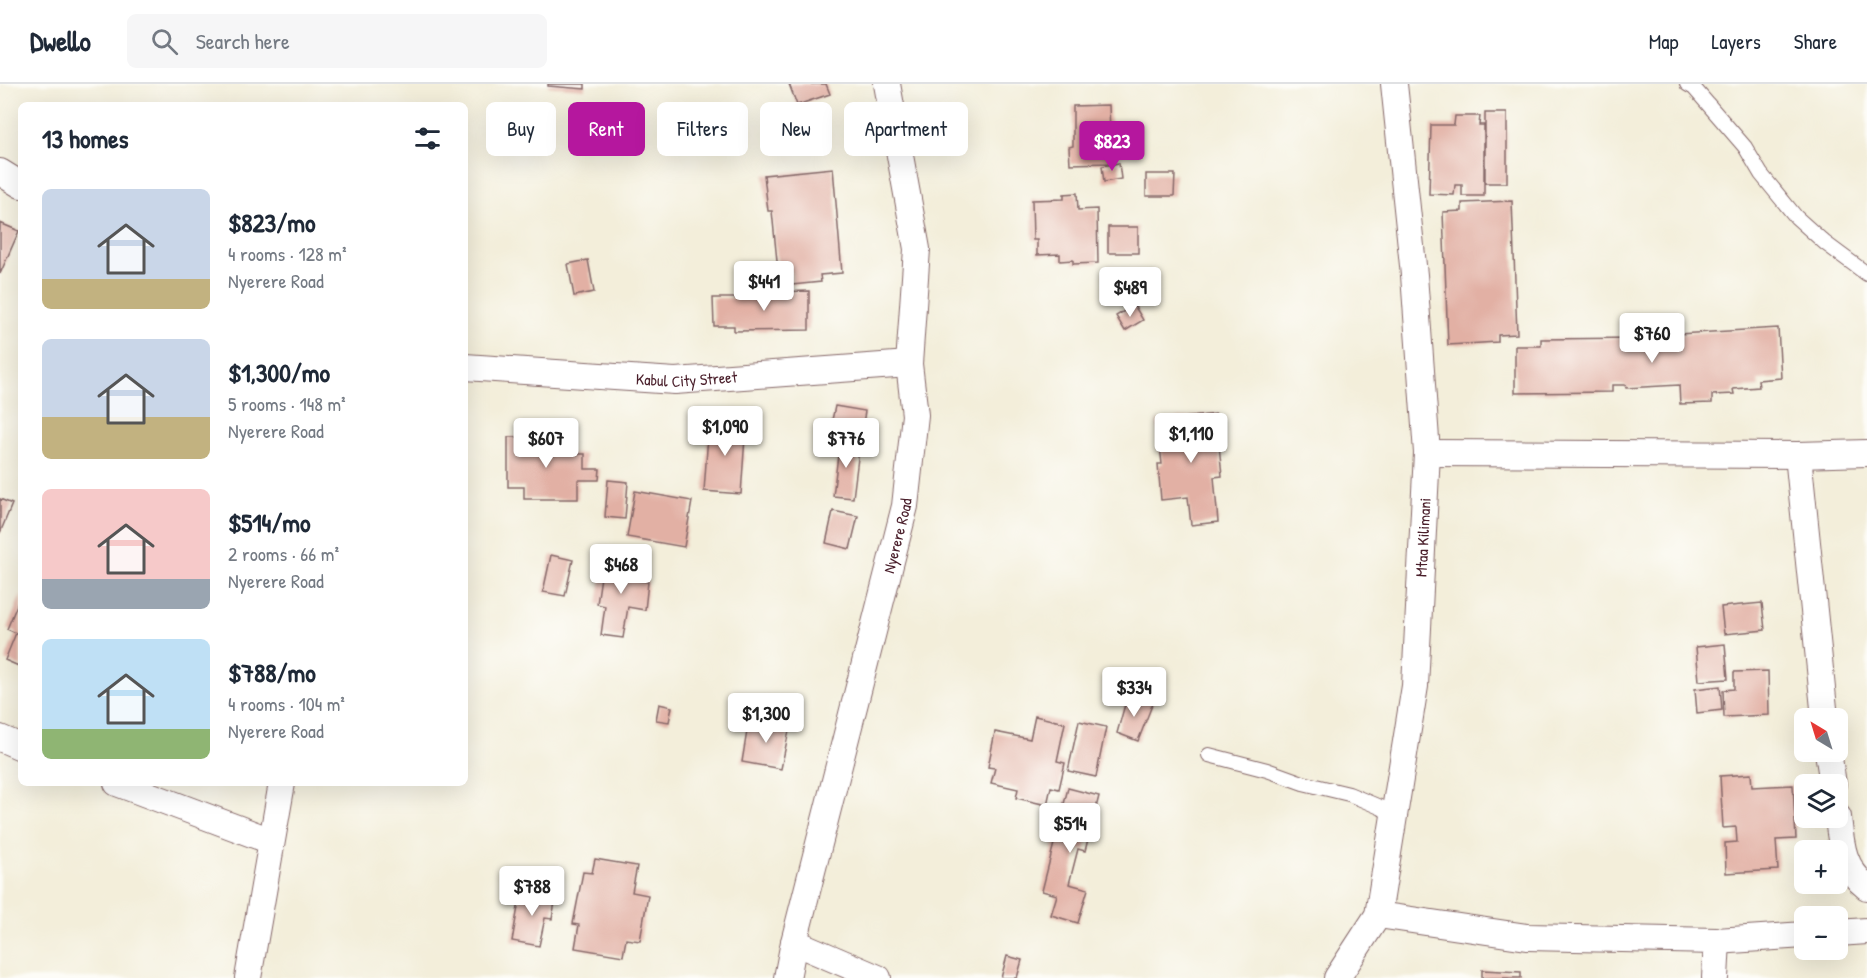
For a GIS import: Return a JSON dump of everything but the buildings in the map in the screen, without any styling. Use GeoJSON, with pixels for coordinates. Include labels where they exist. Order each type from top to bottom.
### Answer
{"type":"FeatureCollection","features":[{"type":"Feature","properties":{"kind":"street","name":"Nyerere Road"},"geometry":{"type":"LineString","coordinates":[[786,978],[905,506],[915,415],[909,364],[917,249],[887,84]]}},
{"type":"Feature","properties":{"kind":"street","name":"Mtaa Kilimani"},"geometry":{"type":"LineString","coordinates":[[1336,978],[1378,915],[1415,687],[1427,453],[1414,275],[1394,84]]}},
{"type":"Feature","properties":{"kind":"street"},"geometry":{"type":"LineString","coordinates":[[0,172],[18,183]]}},
{"type":"Feature","properties":{"kind":"street","name":"Kabul City Street"},"geometry":{"type":"LineString","coordinates":[[468,367],[675,381],[909,364]]}},
{"type":"Feature","properties":{"kind":"street"},"geometry":{"type":"LineString","coordinates":[[1427,453],[1798,455],[1867,453]]}},
{"type":"Feature","properties":{"kind":"street"},"geometry":{"type":"LineString","coordinates":[[1798,455],[1824,708]]}},
{"type":"Feature","properties":{"kind":"street"},"geometry":{"type":"LineString","coordinates":[[0,738],[18,746]]}},
{"type":"Feature","properties":{"kind":"street"},"geometry":{"type":"LineString","coordinates":[[125,786],[271,841]]}},
{"type":"Feature","properties":{"kind":"street"},"geometry":{"type":"LineString","coordinates":[[248,978],[281,786]]}},
{"type":"Feature","properties":{"kind":"street"},"geometry":{"type":"LineString","coordinates":[[1840,828],[1846,864],[1867,887]]}},
{"type":"Feature","properties":{"kind":"street"},"geometry":{"type":"LineString","coordinates":[[1378,915],[1527,937],[1717,941],[1794,936]]}},
{"type":"Feature","properties":{"kind":"street"},"geometry":{"type":"LineString","coordinates":[[1848,932],[1867,931]]}},
{"type":"Feature","properties":{"kind":"street"},"geometry":{"type":"LineString","coordinates":[[1714,978],[1717,941]]}},
{"type":"Feature","properties":{"kind":"street"},"geometry":{"type":"LineString","coordinates":[[794,942],[878,978]]}},
{"type":"Feature","properties":{"kind":"lane"},"geometry":{"type":"LineString","coordinates":[[1687,84],[1694,88],[1745,147],[1761,174],[1796,217],[1825,243],[1867,274]]}},
{"type":"Feature","properties":{"kind":"lane"},"geometry":{"type":"LineString","coordinates":[[1209,754],[1267,770],[1303,783],[1349,794],[1382,808],[1394,817]]}}]}
